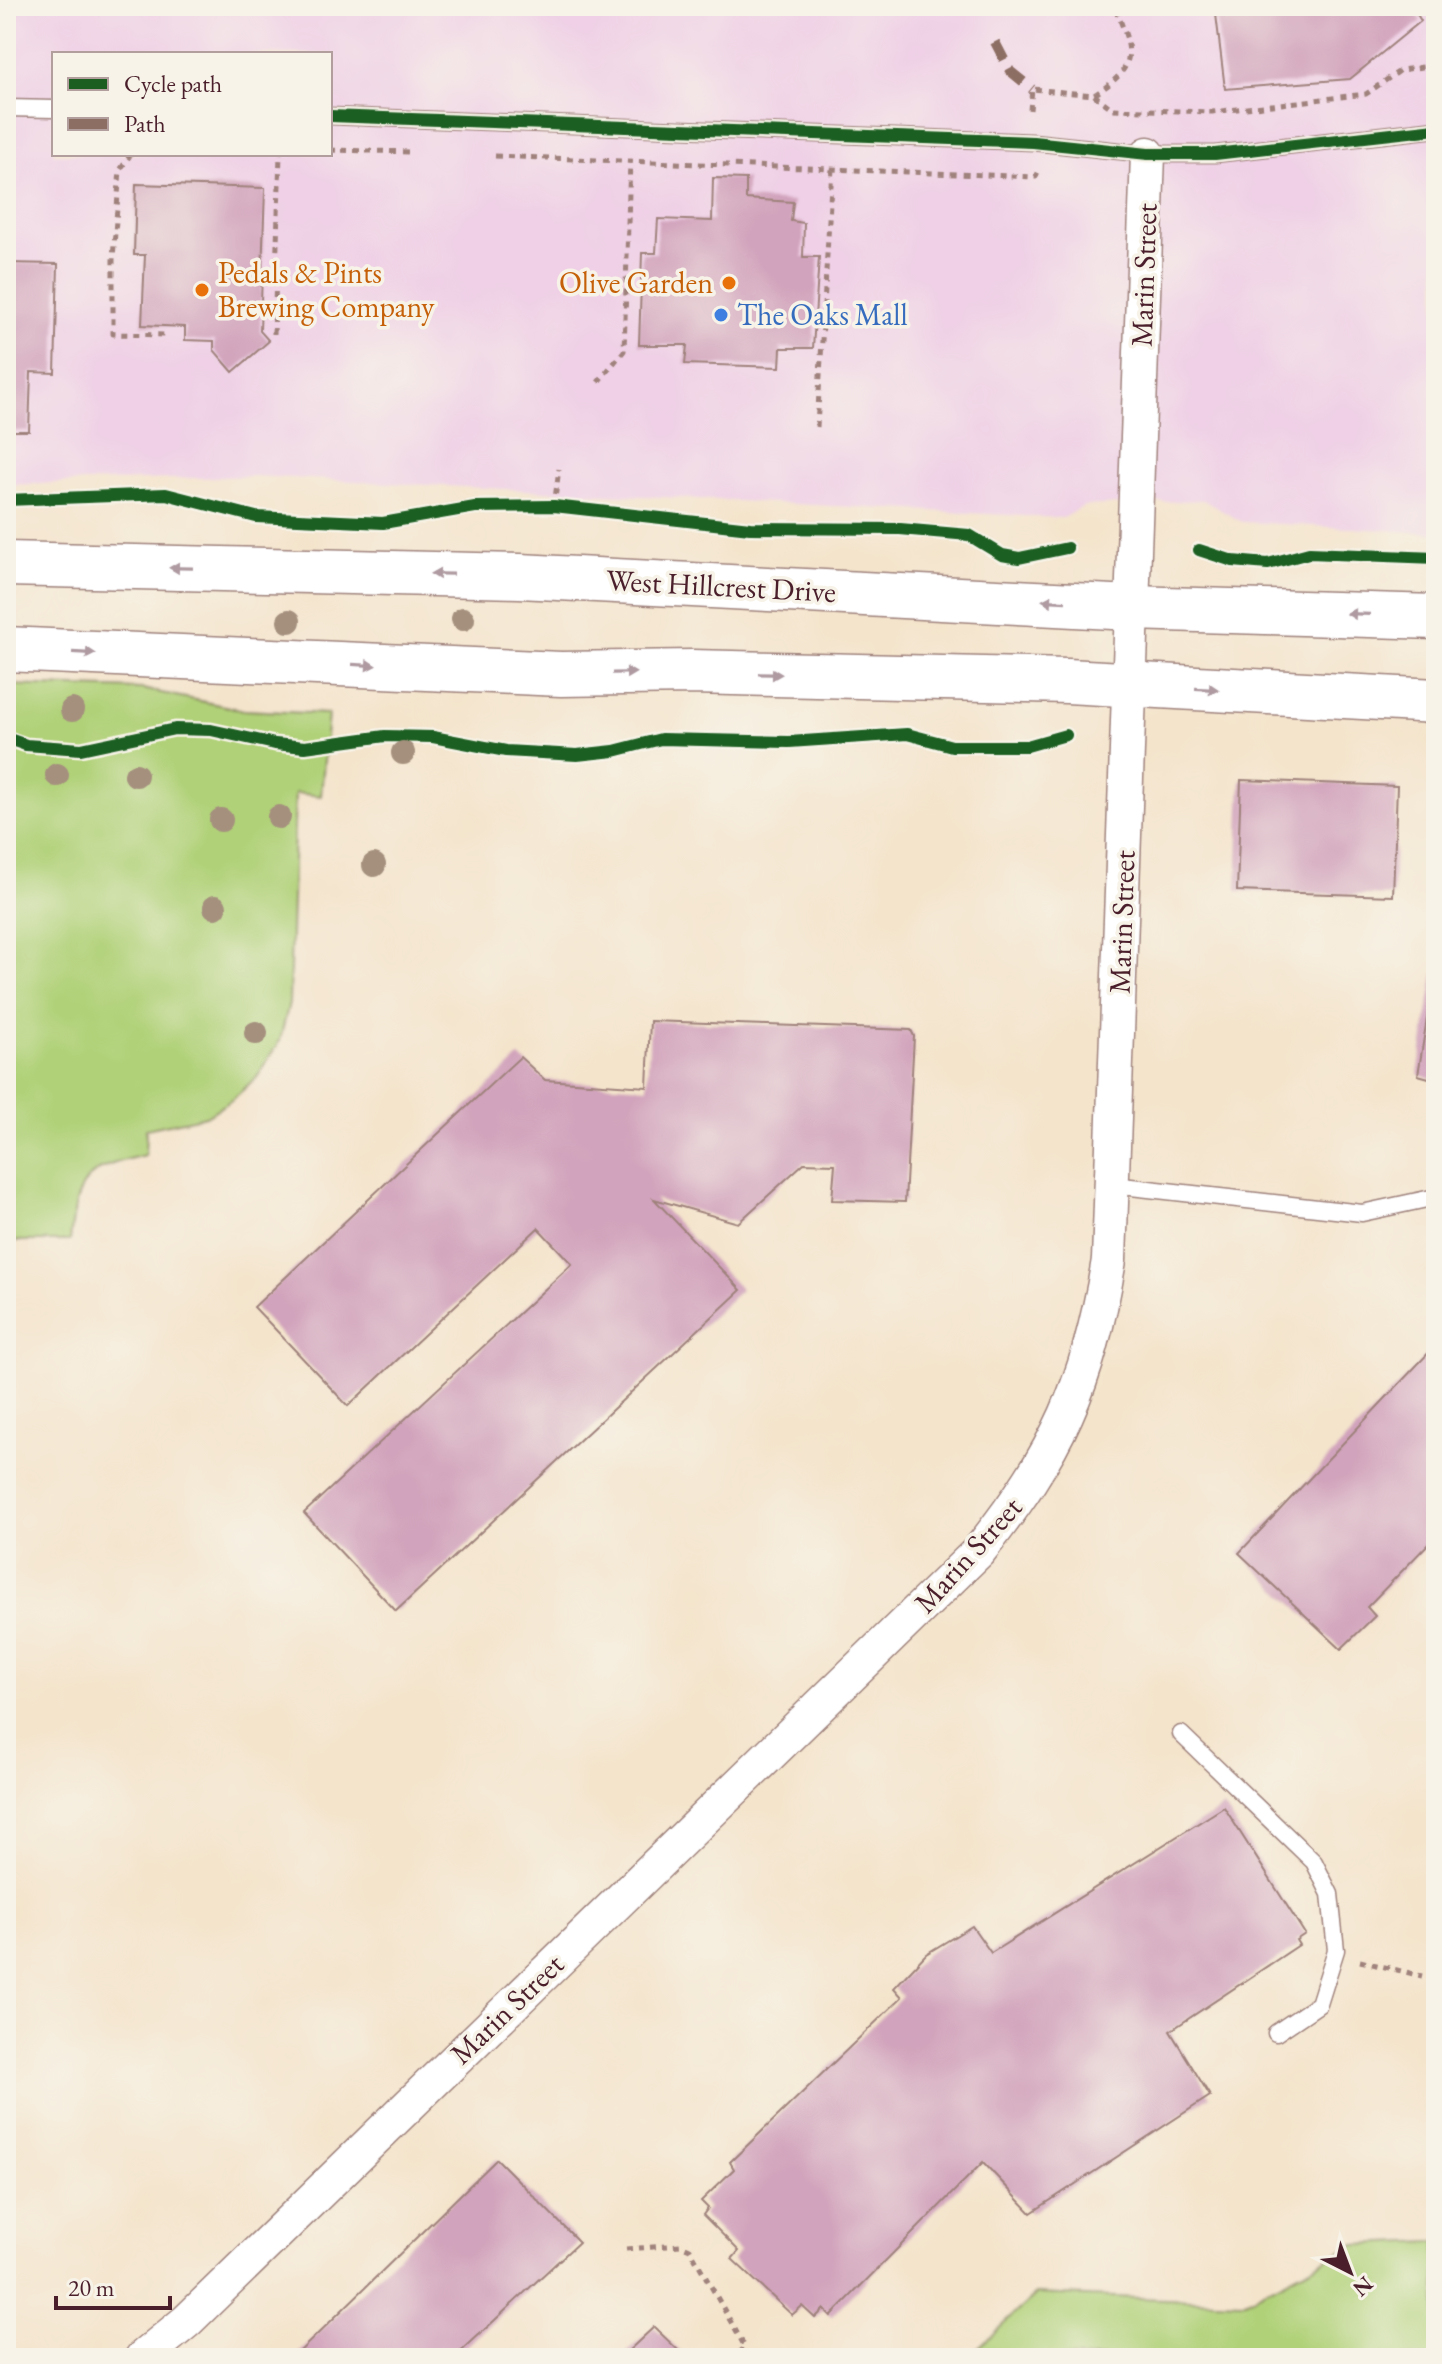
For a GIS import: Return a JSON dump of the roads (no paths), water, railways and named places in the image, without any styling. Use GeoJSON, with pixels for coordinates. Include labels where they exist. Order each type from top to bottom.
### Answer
{"type":"FeatureCollection","features":[{"type":"Feature","properties":{"kind":"main road","name":"West Hillcrest Drive"},"geometry":{"type":"LineString","coordinates":[[6,564],[520,576],[1132,608],[1436,617]]}},
{"type":"Feature","properties":{"kind":"main road"},"geometry":{"type":"LineString","coordinates":[[6,649],[561,674],[692,672],[1129,685],[1436,701]]}},
{"type":"Feature","properties":{"kind":"street","name":"Marin Street"},"geometry":{"type":"LineString","coordinates":[[142,2358],[187,2321],[979,1551],[1027,1490],[1064,1426],[1085,1373],[1109,1260],[1148,154]]}},
{"type":"Feature","properties":{"kind":"lane"},"geometry":{"type":"LineString","coordinates":[[6,108],[52,109]]}},
{"type":"Feature","properties":{"kind":"lane"},"geometry":{"type":"LineString","coordinates":[[332,116],[1033,142],[1148,154],[1231,153],[1436,129]]}},
{"type":"Feature","properties":{"kind":"lane"},"geometry":{"type":"LineString","coordinates":[[1113,1185],[1362,1213],[1436,1197]]}},
{"type":"Feature","properties":{"kind":"lane"},"geometry":{"type":"LineString","coordinates":[[1181,1734],[1314,1862],[1330,1894],[1336,1950],[1319,2004],[1276,2033]]}},
{"type":"Feature","properties":{"kind":"place","name":"Olive Garden"},"geometry":{"type":"Point","coordinates":[729,283]}},
{"type":"Feature","properties":{"kind":"place","name":"Pedals & Pints Brewing Company"},"geometry":{"type":"Point","coordinates":[202,290]}},
{"type":"Feature","properties":{"kind":"place","name":"The Oaks Mall"},"geometry":{"type":"Point","coordinates":[721,315]}}]}
